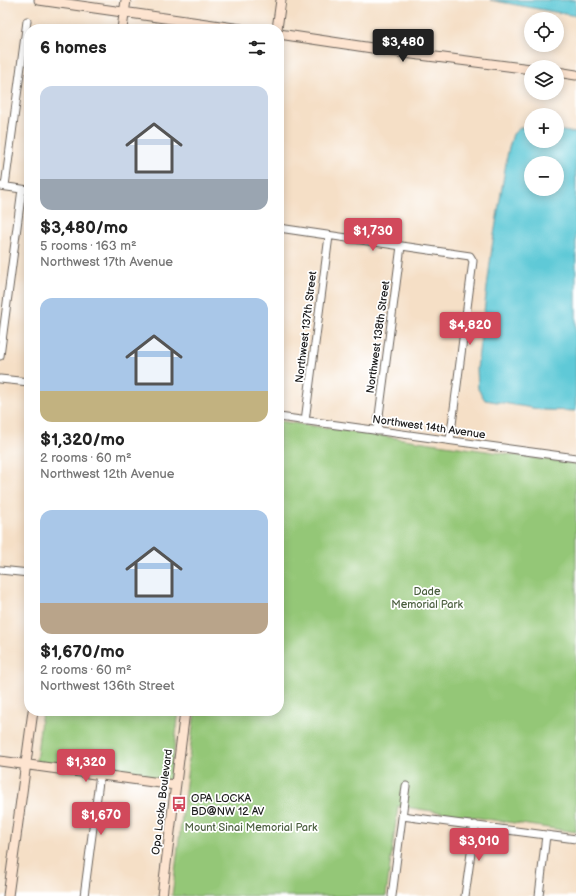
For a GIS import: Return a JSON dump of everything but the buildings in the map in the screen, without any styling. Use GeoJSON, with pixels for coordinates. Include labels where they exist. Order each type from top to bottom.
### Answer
{"type":"FeatureCollection","features":[{"type":"Feature","properties":{"kind":"main road"},"geometry":{"type":"LineString","coordinates":[[39,0],[207,24]]}},
{"type":"Feature","properties":{"kind":"main road"},"geometry":{"type":"LineString","coordinates":[[123,24],[126,0]]}},
{"type":"Feature","properties":{"kind":"main road"},"geometry":{"type":"LineString","coordinates":[[278,24],[281,0]]}},
{"type":"Feature","properties":{"kind":"main road"},"geometry":{"type":"LineString","coordinates":[[284,35],[412,54],[524,68]]}},
{"type":"Feature","properties":{"kind":"main road"},"geometry":{"type":"LineString","coordinates":[[564,73],[576,75]]}},
{"type":"Feature","properties":{"kind":"main road"},"geometry":{"type":"LineString","coordinates":[[8,896],[32,716]]}},
{"type":"Feature","properties":{"kind":"main road","name":"Opa Locka Boulevard"},"geometry":{"type":"LineString","coordinates":[[162,896],[184,716]]}},
{"type":"Feature","properties":{"kind":"main road"},"geometry":{"type":"LineString","coordinates":[[0,760],[176,785]]}},
{"type":"Feature","properties":{"kind":"street"},"geometry":{"type":"LineString","coordinates":[[24,41],[2,186],[24,189]]}},
{"type":"Feature","properties":{"kind":"street"},"geometry":{"type":"LineString","coordinates":[[0,356],[24,202]]}},
{"type":"Feature","properties":{"kind":"street"},"geometry":{"type":"LineString","coordinates":[[284,229],[470,256],[472,261],[450,440]]}},
{"type":"Feature","properties":{"kind":"street","name":"Northwest 137th Street"},"geometry":{"type":"LineString","coordinates":[[305,421],[329,236]]}},
{"type":"Feature","properties":{"kind":"street","name":"Northwest 138th Street"},"geometry":{"type":"LineString","coordinates":[[377,431],[401,246]]}},
{"type":"Feature","properties":{"kind":"street"},"geometry":{"type":"LineString","coordinates":[[0,378],[24,381]]}},
{"type":"Feature","properties":{"kind":"street","name":"Northwest 14th Avenue"},"geometry":{"type":"LineString","coordinates":[[284,418],[576,458]]}},
{"type":"Feature","properties":{"kind":"street"},"geometry":{"type":"LineString","coordinates":[[0,570],[24,572]]}},
{"type":"Feature","properties":{"kind":"street"},"geometry":{"type":"LineString","coordinates":[[84,896],[100,774]]}},
{"type":"Feature","properties":{"kind":"street"},"geometry":{"type":"LineString","coordinates":[[392,896],[406,786]]}},
{"type":"Feature","properties":{"kind":"street"},"geometry":{"type":"LineString","coordinates":[[402,816],[576,839]]}},
{"type":"Feature","properties":{"kind":"street"},"geometry":{"type":"LineString","coordinates":[[465,896],[474,825]]}},
{"type":"Feature","properties":{"kind":"street"},"geometry":{"type":"LineString","coordinates":[[539,896],[546,835]]}},
{"type":"Feature","properties":{"kind":"green space","name":"Dade Memorial Park"},"geometry":{"type":"Polygon","coordinates":[[[284,422],[576,464],[576,832],[398,806],[386,896],[172,896],[194,716],[284,716],[284,422]]]}},
{"type":"Feature","properties":{"kind":"green space"},"geometry":{"type":"Polygon","coordinates":[[[41,716],[178,716],[170,781],[36,762],[41,716]]]}},
{"type":"Feature","properties":{"kind":"water"},"geometry":{"type":"Polygon","coordinates":[[[490,0],[576,0],[576,16],[564,14],[564,12],[554,12],[490,0]]]}},
{"type":"Feature","properties":{"kind":"water"},"geometry":{"type":"Polygon","coordinates":[[[520,128],[524,128],[524,148],[564,148],[564,131],[576,133],[576,411],[544,410],[485,400],[478,389],[477,368],[492,247],[508,151],[513,134],[520,128]]]}},
{"type":"Feature","properties":{"kind":"place","name":"OPA LOCKA BD@NW 12 AV"},"geometry":{"type":"Point","coordinates":[179,804]}},
{"type":"Feature","properties":{"kind":"park label","name":"Mount Sinai Memorial Park"},"geometry":{"type":"Point","coordinates":[251,827]}}]}
